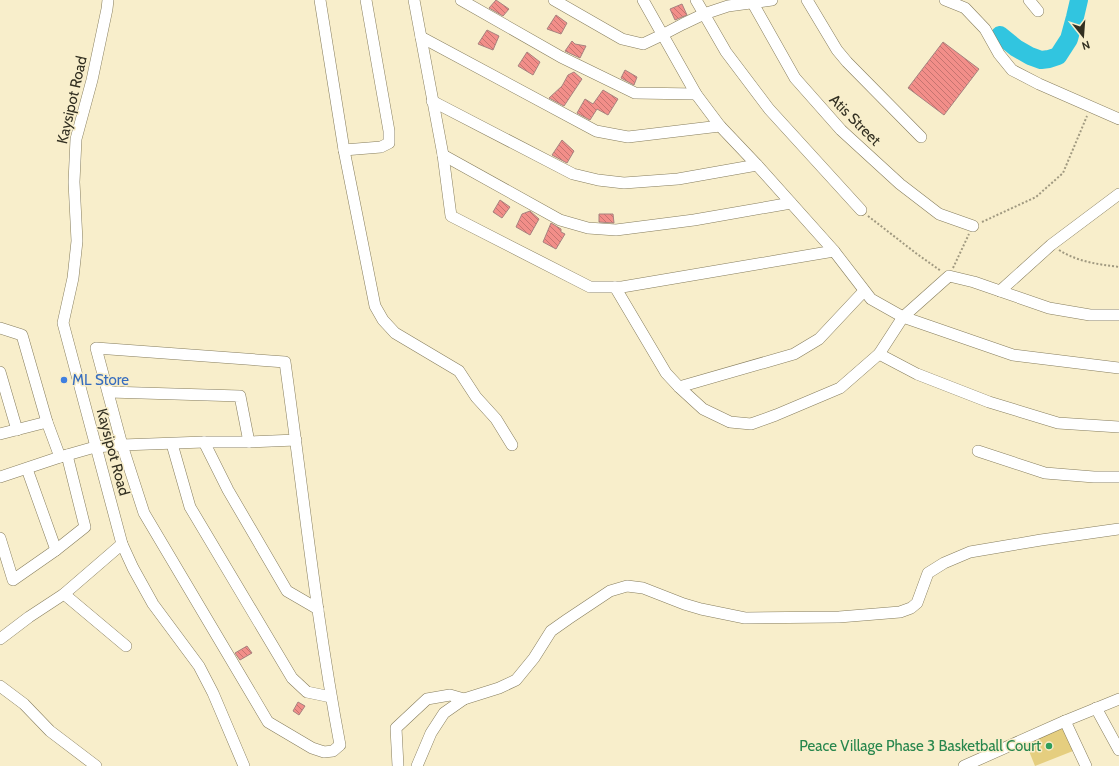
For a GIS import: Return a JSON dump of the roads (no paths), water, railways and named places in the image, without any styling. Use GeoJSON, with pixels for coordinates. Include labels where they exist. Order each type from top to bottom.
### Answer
{"type":"FeatureCollection","features":[{"type":"Feature","properties":{"kind":"street","name":"Kaysipot Road"},"geometry":{"type":"LineString","coordinates":[[108,0],[92,80],[76,139],[74,182],[76,241],[73,278],[63,323],[122,544],[133,568],[153,604],[199,666],[213,693],[244,766]]}},
{"type":"Feature","properties":{"kind":"street"},"geometry":{"type":"LineString","coordinates":[[320,0],[344,150],[374,306],[383,320],[395,332],[459,372],[476,397],[496,419],[512,445]]}},
{"type":"Feature","properties":{"kind":"street"},"geometry":{"type":"LineString","coordinates":[[344,150],[381,147],[388,143],[389,131],[366,0]]}},
{"type":"Feature","properties":{"kind":"street"},"geometry":{"type":"LineString","coordinates":[[414,0],[443,155],[451,216],[590,287],[615,288],[834,251]]}},
{"type":"Feature","properties":{"kind":"street"},"geometry":{"type":"LineString","coordinates":[[461,0],[561,57],[635,93],[696,94]]}},
{"type":"Feature","properties":{"kind":"street"},"geometry":{"type":"LineString","coordinates":[[554,0],[622,39],[643,44],[662,36],[704,14],[728,6],[752,1],[772,0]]}},
{"type":"Feature","properties":{"kind":"street"},"geometry":{"type":"LineString","coordinates":[[643,0],[696,94],[720,126],[834,251],[871,299],[903,317],[1013,355],[1119,368]]}},
{"type":"Feature","properties":{"kind":"street"},"geometry":{"type":"LineString","coordinates":[[696,0],[726,52],[769,109],[861,210]]}},
{"type":"Feature","properties":{"kind":"street"},"geometry":{"type":"LineString","coordinates":[[807,0],[837,50],[920,137]]}},
{"type":"Feature","properties":{"kind":"street"},"geometry":{"type":"LineString","coordinates":[[945,0],[965,8],[970,13],[985,29],[1000,54],[1012,70],[1039,84],[1119,119]]}},
{"type":"Feature","properties":{"kind":"street"},"geometry":{"type":"LineString","coordinates":[[1029,0],[1038,11]]}},
{"type":"Feature","properties":{"kind":"street","name":"Atis Street"},"geometry":{"type":"LineString","coordinates":[[752,1],[795,78],[841,130],[900,184],[939,214],[973,226]]}},
{"type":"Feature","properties":{"kind":"street"},"geometry":{"type":"LineString","coordinates":[[421,37],[596,131],[628,137],[720,126]]}},
{"type":"Feature","properties":{"kind":"street"},"geometry":{"type":"LineString","coordinates":[[432,101],[573,174],[598,180],[624,183],[678,179],[756,165]]}},
{"type":"Feature","properties":{"kind":"street"},"geometry":{"type":"LineString","coordinates":[[443,155],[560,220],[588,228],[616,230],[694,220],[791,203]]}},
{"type":"Feature","properties":{"kind":"street"},"geometry":{"type":"LineString","coordinates":[[1000,291],[1051,245],[1119,194]]}},
{"type":"Feature","properties":{"kind":"street"},"geometry":{"type":"LineString","coordinates":[[615,288],[666,373],[679,387],[703,409],[730,422],[751,424],[840,388],[880,354],[903,317],[948,276],[974,282],[1049,308],[1090,314],[1119,315]]}},
{"type":"Feature","properties":{"kind":"street"},"geometry":{"type":"LineString","coordinates":[[679,387],[794,354],[819,339],[864,291]]}},
{"type":"Feature","properties":{"kind":"street"},"geometry":{"type":"LineString","coordinates":[[0,328],[22,335],[47,422],[63,456],[85,527],[56,550],[13,580],[0,538]]}},
{"type":"Feature","properties":{"kind":"street"},"geometry":{"type":"LineString","coordinates":[[96,348],[285,362],[318,609],[331,697],[340,745],[333,751],[324,752],[312,748],[268,722],[144,513],[122,445],[109,392],[96,348]]}},
{"type":"Feature","properties":{"kind":"street"},"geometry":{"type":"LineString","coordinates":[[880,354],[917,374],[989,402],[1058,423],[1119,428]]}},
{"type":"Feature","properties":{"kind":"street"},"geometry":{"type":"LineString","coordinates":[[0,372],[17,430]]}},
{"type":"Feature","properties":{"kind":"street"},"geometry":{"type":"LineString","coordinates":[[109,392],[240,396],[249,442]]}},
{"type":"Feature","properties":{"kind":"street"},"geometry":{"type":"LineString","coordinates":[[0,434],[47,422]]}},
{"type":"Feature","properties":{"kind":"street"},"geometry":{"type":"LineString","coordinates":[[0,477],[95,447],[204,442],[296,440]]}},
{"type":"Feature","properties":{"kind":"street"},"geometry":{"type":"LineString","coordinates":[[204,442],[228,490],[287,591],[318,609]]}},
{"type":"Feature","properties":{"kind":"street"},"geometry":{"type":"LineString","coordinates":[[172,444],[190,507],[292,678],[307,692],[331,697]]}},
{"type":"Feature","properties":{"kind":"street"},"geometry":{"type":"LineString","coordinates":[[978,451],[1045,473],[1094,477],[1119,477]]}},
{"type":"Feature","properties":{"kind":"street"},"geometry":{"type":"LineString","coordinates":[[27,468],[56,550]]}},
{"type":"Feature","properties":{"kind":"street"},"geometry":{"type":"LineString","coordinates":[[417,766],[431,733],[444,713],[464,699],[499,688],[516,680],[534,658],[551,631],[610,591],[627,586],[643,588],[701,609],[745,618],[839,617],[900,612],[911,608],[917,603],[928,573],[944,563],[970,552],[1119,529]]}},
{"type":"Feature","properties":{"kind":"street"},"geometry":{"type":"LineString","coordinates":[[0,639],[64,594],[122,544]]}},
{"type":"Feature","properties":{"kind":"street"},"geometry":{"type":"LineString","coordinates":[[64,594],[126,646]]}},
{"type":"Feature","properties":{"kind":"street"},"geometry":{"type":"LineString","coordinates":[[0,686],[24,704],[50,731],[96,766]]}},
{"type":"Feature","properties":{"kind":"street"},"geometry":{"type":"LineString","coordinates":[[398,766],[396,728],[427,699],[450,695],[464,699]]}},
{"type":"Feature","properties":{"kind":"street"},"geometry":{"type":"LineString","coordinates":[[964,766],[1065,721],[1119,699]]}},
{"type":"Feature","properties":{"kind":"street"},"geometry":{"type":"LineString","coordinates":[[1096,708],[1119,750]]}},
{"type":"Feature","properties":{"kind":"street"},"geometry":{"type":"LineString","coordinates":[[1065,721],[1086,766]]}},
{"type":"Feature","properties":{"kind":"waterway"},"geometry":{"type":"LineString","coordinates":[[1000,35],[1016,48],[1041,60],[1058,56],[1069,39],[1079,0]]}},
{"type":"Feature","properties":{"kind":"place","name":"ML Store"},"geometry":{"type":"Point","coordinates":[64,380]}},
{"type":"Feature","properties":{"kind":"place","name":"Peace Village Phase 3 Basketball Court"},"geometry":{"type":"Point","coordinates":[1049,746]}}]}
